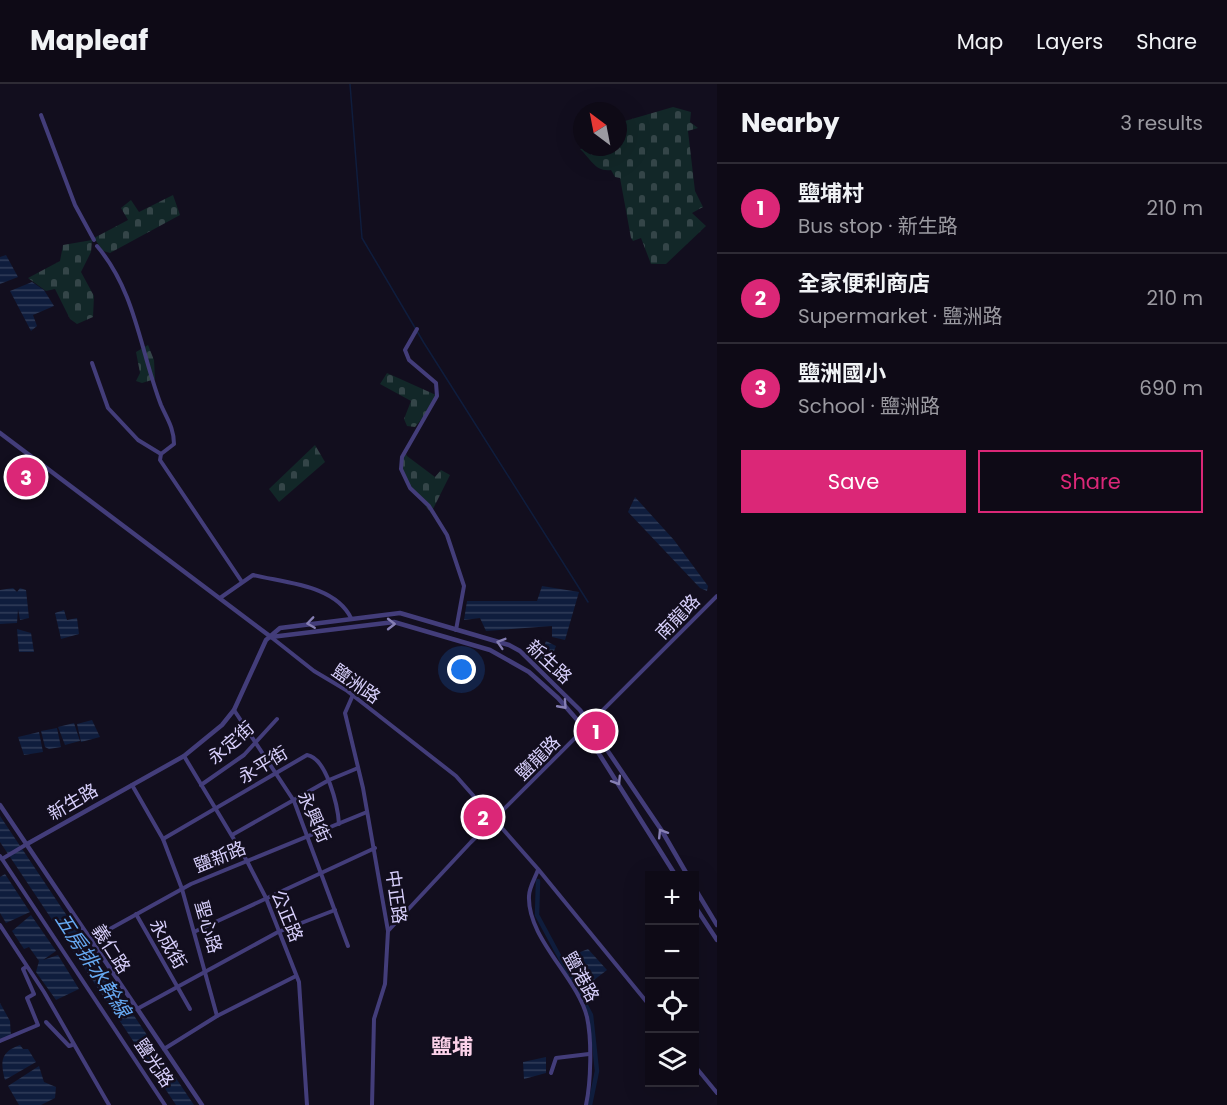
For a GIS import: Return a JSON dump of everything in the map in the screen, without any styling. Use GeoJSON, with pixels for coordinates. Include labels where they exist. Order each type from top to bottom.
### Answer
{"type":"FeatureCollection","features":[{"type":"Feature","properties":{"kind":"street"},"geometry":{"type":"LineString","coordinates":[[41,115],[75,205],[94,240]]}},
{"type":"Feature","properties":{"kind":"street"},"geometry":{"type":"LineString","coordinates":[[97,246],[118,275],[146,347],[161,404],[174,432],[174,444],[161,454],[159,460],[242,582]]}},
{"type":"Feature","properties":{"kind":"street"},"geometry":{"type":"LineString","coordinates":[[417,329],[405,350],[409,360],[436,382],[437,396],[402,457],[401,469],[410,488],[429,506],[447,535],[464,586],[456,630]]}},
{"type":"Feature","properties":{"kind":"street"},"geometry":{"type":"LineString","coordinates":[[92,363],[108,408],[138,440],[161,454]]}},
{"type":"Feature","properties":{"kind":"street","name":"鹽洲路"},"geometry":{"type":"LineString","coordinates":[[0,432],[456,776],[538,869],[645,1000]]}},
{"type":"Feature","properties":{"kind":"street"},"geometry":{"type":"LineString","coordinates":[[220,598],[253,574],[330,594],[345,606],[351,618]]}},
{"type":"Feature","properties":{"kind":"street","name":"南龍路"},"geometry":{"type":"LineString","coordinates":[[657,657],[717,596]]}},
{"type":"Feature","properties":{"kind":"street","name":"新生路"},"geometry":{"type":"LineString","coordinates":[[1,858],[184,756],[222,725],[234,710],[266,640],[280,628],[400,613],[509,645],[520,651],[580,710],[685,871]]}},
{"type":"Feature","properties":{"kind":"street","name":"新生路"},"geometry":{"type":"LineString","coordinates":[[271,637],[394,622],[490,650],[529,672],[558,698],[585,730],[673,871]]}},
{"type":"Feature","properties":{"kind":"street","name":"鹽龍路"},"geometry":{"type":"LineString","coordinates":[[388,931],[402,913],[657,657]]}},
{"type":"Feature","properties":{"kind":"street","name":"中正路"},"geometry":{"type":"LineString","coordinates":[[352,697],[345,713],[375,848],[388,931],[385,984],[374,1019],[372,1105]]}},
{"type":"Feature","properties":{"kind":"street","name":"永興街"},"geometry":{"type":"LineString","coordinates":[[234,710],[294,801],[348,946]]}},
{"type":"Feature","properties":{"kind":"street","name":"永定街"},"geometry":{"type":"LineString","coordinates":[[201,785],[237,760],[277,719]]}},
{"type":"Feature","properties":{"kind":"street","name":"永平街"},"geometry":{"type":"LineString","coordinates":[[163,839],[308,755],[316,759],[329,780],[339,824]]}},
{"type":"Feature","properties":{"kind":"street","name":"公正路"},"geometry":{"type":"LineString","coordinates":[[184,756],[232,835],[266,898],[299,982],[307,1103]]}},
{"type":"Feature","properties":{"kind":"street"},"geometry":{"type":"LineString","coordinates":[[232,835],[329,780],[358,768]]}},
{"type":"Feature","properties":{"kind":"street","name":"聖心路"},"geometry":{"type":"LineString","coordinates":[[132,785],[163,839],[182,889],[196,931],[217,1016]]}},
{"type":"Feature","properties":{"kind":"street","name":"義仁路"},"geometry":{"type":"LineString","coordinates":[[0,805],[202,1105]]}},
{"type":"Feature","properties":{"kind":"street","name":"鹽新路"},"geometry":{"type":"LineString","coordinates":[[90,940],[182,889],[367,812]]}},
{"type":"Feature","properties":{"kind":"street"},"geometry":{"type":"LineString","coordinates":[[196,931],[375,848]]}},
{"type":"Feature","properties":{"kind":"street","name":"鹽光路"},"geometry":{"type":"LineString","coordinates":[[1,858],[165,1105]]}},
{"type":"Feature","properties":{"kind":"street","name":"鹽港路"},"geometry":{"type":"LineString","coordinates":[[538,869],[528,895],[531,909],[539,932],[586,1016],[590,1080],[586,1105]]}},
{"type":"Feature","properties":{"kind":"street"},"geometry":{"type":"LineString","coordinates":[[699,895],[717,925]]}},
{"type":"Feature","properties":{"kind":"street"},"geometry":{"type":"LineString","coordinates":[[136,1010],[278,932],[335,910]]}},
{"type":"Feature","properties":{"kind":"street"},"geometry":{"type":"LineString","coordinates":[[699,913],[717,940]]}},
{"type":"Feature","properties":{"kind":"street","name":"永成街"},"geometry":{"type":"LineString","coordinates":[[136,914],[190,1010]]}},
{"type":"Feature","properties":{"kind":"street"},"geometry":{"type":"LineString","coordinates":[[0,924],[44,992],[72,1045],[109,1105]]}},
{"type":"Feature","properties":{"kind":"street"},"geometry":{"type":"LineString","coordinates":[[0,1041],[38,1025],[27,998],[34,994],[23,969],[26,967]]}},
{"type":"Feature","properties":{"kind":"street"},"geometry":{"type":"LineString","coordinates":[[164,1049],[217,1016],[296,976]]}},
{"type":"Feature","properties":{"kind":"street"},"geometry":{"type":"LineString","coordinates":[[46,1022],[69,1046],[72,1045]]}},
{"type":"Feature","properties":{"kind":"street"},"geometry":{"type":"LineString","coordinates":[[550,1073],[556,1058],[589,1054]]}},
{"type":"Feature","properties":{"kind":"street"},"geometry":{"type":"LineString","coordinates":[[699,1071],[717,1093]]}},
{"type":"Feature","properties":{"kind":"street"},"geometry":{"type":"LineString","coordinates":[[301,1105],[307,1103]]}},
{"type":"Feature","properties":{"kind":"green space"},"geometry":{"type":"Polygon","coordinates":[[[673,107],[691,112],[690,122],[698,128],[688,131],[695,191],[703,207],[692,213],[706,226],[666,264],[651,264],[641,238],[633,241],[631,238],[620,178],[615,177],[611,170],[597,167],[587,156],[627,156],[627,120],[673,107]]]}},
{"type":"Feature","properties":{"kind":"green space"},"geometry":{"type":"Polygon","coordinates":[[[173,195],[180,215],[110,253],[103,251],[94,238],[128,220],[121,208],[131,200],[139,212],[173,195]]]}},
{"type":"Feature","properties":{"kind":"green space"},"geometry":{"type":"Polygon","coordinates":[[[92,240],[91,252],[81,272],[94,296],[93,317],[77,324],[70,319],[55,289],[46,291],[28,278],[60,261],[63,245],[92,240]]]}},
{"type":"Feature","properties":{"kind":"green space"},"geometry":{"type":"Polygon","coordinates":[[[148,345],[154,360],[155,379],[142,383],[136,381],[140,373],[136,352],[148,345]]]}},
{"type":"Feature","properties":{"kind":"green space"},"geometry":{"type":"Polygon","coordinates":[[[387,373],[436,395],[429,410],[415,427],[407,426],[404,419],[411,401],[380,384],[387,373]]]}},
{"type":"Feature","properties":{"kind":"green space"},"geometry":{"type":"Polygon","coordinates":[[[315,445],[325,462],[279,502],[269,489],[315,445]]]}},
{"type":"Feature","properties":{"kind":"green space"},"geometry":{"type":"Polygon","coordinates":[[[404,449],[407,456],[435,477],[441,470],[450,475],[431,513],[408,483],[400,468],[404,449]]]}},
{"type":"Feature","properties":{"kind":"water"},"geometry":{"type":"Polygon","coordinates":[[[6,255],[18,277],[0,284],[0,257],[6,255]]]}},
{"type":"Feature","properties":{"kind":"water"},"geometry":{"type":"Polygon","coordinates":[[[32,282],[44,290],[54,306],[33,315],[37,326],[31,331],[10,291],[32,282]]]}},
{"type":"Feature","properties":{"kind":"water"},"geometry":{"type":"Polygon","coordinates":[[[635,497],[674,540],[708,586],[707,591],[700,588],[628,512],[635,497]]]}},
{"type":"Feature","properties":{"kind":"water"},"geometry":{"type":"Polygon","coordinates":[[[542,586],[579,592],[565,640],[552,637],[552,626],[486,631],[480,618],[464,620],[467,601],[537,601],[542,586]]]}},
{"type":"Feature","properties":{"kind":"water"},"geometry":{"type":"Polygon","coordinates":[[[13,588],[17,592],[20,588],[26,590],[29,618],[20,620],[18,609],[17,623],[0,624],[0,590],[13,588]]]}},
{"type":"Feature","properties":{"kind":"water"},"geometry":{"type":"Polygon","coordinates":[[[64,610],[67,620],[77,618],[79,634],[61,639],[55,613],[64,610]]]}},
{"type":"Feature","properties":{"kind":"water"},"geometry":{"type":"Polygon","coordinates":[[[17,629],[31,633],[34,652],[19,652],[17,629]]]}},
{"type":"Feature","properties":{"kind":"water"},"geometry":{"type":"Polygon","coordinates":[[[546,641],[556,646],[547,669],[538,661],[546,641]]]}},
{"type":"Feature","properties":{"kind":"water"},"geometry":{"type":"Polygon","coordinates":[[[92,720],[100,737],[81,742],[77,724],[92,720]]]}},
{"type":"Feature","properties":{"kind":"water"},"geometry":{"type":"Polygon","coordinates":[[[74,723],[80,741],[65,745],[58,727],[74,723]]]}},
{"type":"Feature","properties":{"kind":"water"},"geometry":{"type":"Polygon","coordinates":[[[57,728],[61,747],[49,749],[45,747],[41,731],[57,728]]]}},
{"type":"Feature","properties":{"kind":"water"},"geometry":{"type":"Polygon","coordinates":[[[39,732],[43,752],[24,755],[18,737],[39,732]]]}},
{"type":"Feature","properties":{"kind":"water","name":"五房排水幹線"},"geometry":{"type":"Polygon","coordinates":[[[0,816],[194,1105],[176,1105],[0,842],[0,816]]]}},
{"type":"Feature","properties":{"kind":"water"},"geometry":{"type":"Polygon","coordinates":[[[5,874],[30,912],[6,923],[0,913],[0,877],[5,874]]]}},
{"type":"Feature","properties":{"kind":"water"},"geometry":{"type":"Polygon","coordinates":[[[31,915],[56,951],[43,960],[58,955],[79,989],[56,1000],[36,972],[39,961],[29,947],[24,949],[12,931],[31,915]]]}},
{"type":"Feature","properties":{"kind":"water"},"geometry":{"type":"Polygon","coordinates":[[[588,949],[607,970],[585,987],[568,957],[588,949]]]}},
{"type":"Feature","properties":{"kind":"water"},"geometry":{"type":"Polygon","coordinates":[[[0,1003],[10,1021],[11,1036],[0,1042],[0,1003]]]}},
{"type":"Feature","properties":{"kind":"water"},"geometry":{"type":"Polygon","coordinates":[[[20,1045],[23,1049],[28,1049],[36,1062],[5,1080],[4,1058],[9,1051],[20,1045]]]}},
{"type":"Feature","properties":{"kind":"water"},"geometry":{"type":"Polygon","coordinates":[[[546,1057],[546,1073],[524,1079],[523,1062],[546,1057]]]}},
{"type":"Feature","properties":{"kind":"water"},"geometry":{"type":"Polygon","coordinates":[[[39,1066],[44,1082],[56,1087],[55,1098],[41,1105],[19,1105],[8,1086],[39,1066]]]}},
{"type":"Feature","properties":{"kind":"waterway"},"geometry":{"type":"LineString","coordinates":[[350,84],[362,238],[424,343],[588,602]]}},
{"type":"Feature","properties":{"kind":"waterway"},"geometry":{"type":"LineString","coordinates":[[538,881],[537,915],[591,1015],[597,1071],[590,1105]]}},
{"type":"Feature","properties":{"kind":"place","name":"鹽洲國小"},"geometry":{"type":"Point","coordinates":[26,477]}},
{"type":"Feature","properties":{"kind":"place","name":"鹽埔村"},"geometry":{"type":"Point","coordinates":[596,731]}},
{"type":"Feature","properties":{"kind":"place","name":"全家便利商店"},"geometry":{"type":"Point","coordinates":[483,817]}},
{"type":"Feature","properties":{"kind":"district","name":"鹽埔"},"geometry":{"type":"Point","coordinates":[452,1047]}}]}
